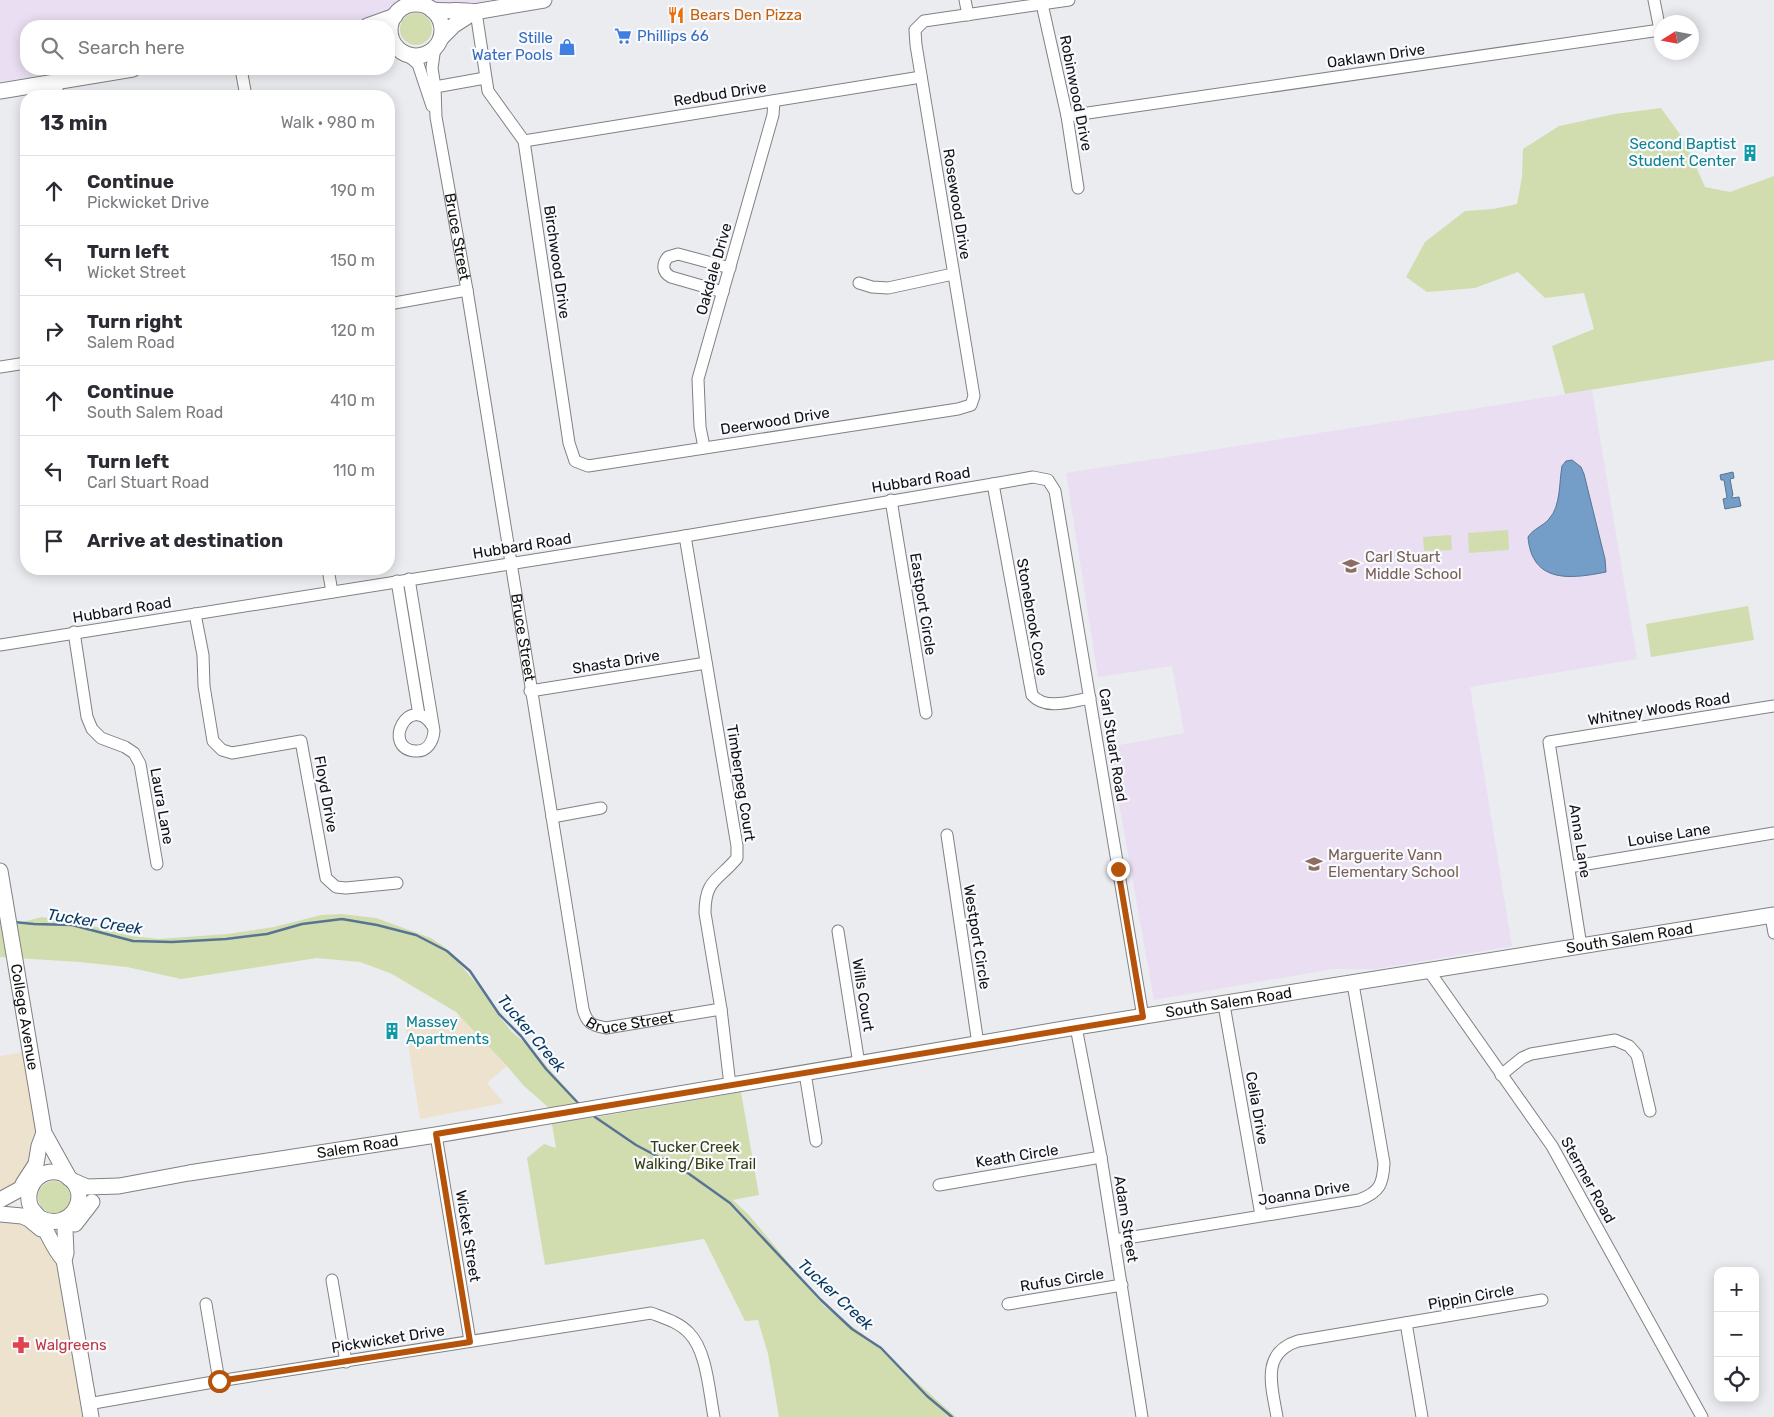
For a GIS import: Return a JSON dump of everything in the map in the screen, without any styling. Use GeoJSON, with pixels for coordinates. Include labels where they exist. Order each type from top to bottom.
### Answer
{"type":"FeatureCollection","features":[{"type":"Feature","properties":{"kind":"main road"},"geometry":{"type":"LineString","coordinates":[[378,20],[412,4],[428,5],[445,11],[464,10],[475,12],[544,0]]}},
{"type":"Feature","properties":{"kind":"main road"},"geometry":{"type":"LineString","coordinates":[[428,5],[441,22],[438,43]]}},
{"type":"Feature","properties":{"kind":"main road"},"geometry":{"type":"LineString","coordinates":[[395,20],[401,8]]}},
{"type":"Feature","properties":{"kind":"main road"},"geometry":{"type":"LineString","coordinates":[[397,46],[422,55],[438,43],[454,25],[475,12]]}},
{"type":"Feature","properties":{"kind":"main road"},"geometry":{"type":"LineString","coordinates":[[28,90],[57,89],[110,75]]}},
{"type":"Feature","properties":{"kind":"main road"},"geometry":{"type":"LineString","coordinates":[[0,91],[20,90]]}},
{"type":"Feature","properties":{"kind":"main road","name":"College Avenue"},"geometry":{"type":"LineString","coordinates":[[0,871],[43,1135],[43,1161],[31,1182]]}},
{"type":"Feature","properties":{"kind":"main road","name":"South Salem Road"},"geometry":{"type":"LineString","coordinates":[[596,1108],[1076,1027],[1224,1005],[1772,916]]}},
{"type":"Feature","properties":{"kind":"main road","name":"Salem Road"},"geometry":{"type":"LineString","coordinates":[[69,1175],[87,1187],[115,1186],[596,1108]]}},
{"type":"Feature","properties":{"kind":"main road","name":"College Avenue"},"geometry":{"type":"LineString","coordinates":[[43,1135],[69,1175]]}},
{"type":"Feature","properties":{"kind":"main road"},"geometry":{"type":"LineString","coordinates":[[0,1200],[51,1172],[69,1175],[79,1196],[65,1230],[65,1256],[90,1411]]}},
{"type":"Feature","properties":{"kind":"main road"},"geometry":{"type":"LineString","coordinates":[[31,1182],[29,1197],[32,1208],[59,1254],[65,1256]]}},
{"type":"Feature","properties":{"kind":"main road","name":"Salem Road"},"geometry":{"type":"LineString","coordinates":[[73,1213],[115,1186]]}},
{"type":"Feature","properties":{"kind":"main road"},"geometry":{"type":"LineString","coordinates":[[65,1256],[69,1249],[69,1239],[77,1220],[92,1202]]}},
{"type":"Feature","properties":{"kind":"main road"},"geometry":{"type":"LineString","coordinates":[[0,1210],[20,1209],[49,1221],[59,1221],[73,1213]]}},
{"type":"Feature","properties":{"kind":"main road"},"geometry":{"type":"LineString","coordinates":[[0,1214],[22,1216],[29,1219],[48,1234]]}},
{"type":"Feature","properties":{"kind":"street"},"geometry":{"type":"LineString","coordinates":[[965,0],[968,15],[1069,0]]}},
{"type":"Feature","properties":{"kind":"street","name":"Oaklawn Drive"},"geometry":{"type":"LineString","coordinates":[[1067,116],[1660,30],[1654,0]]}},
{"type":"Feature","properties":{"kind":"street","name":"Robinwood Drive"},"geometry":{"type":"LineString","coordinates":[[1042,4],[1067,116],[1078,188]]}},
{"type":"Feature","properties":{"kind":"street","name":"Birchwood Drive"},"geometry":{"type":"LineString","coordinates":[[475,12],[488,91],[524,141],[569,444],[575,461]]}},
{"type":"Feature","properties":{"kind":"street","name":"Rosewood Drive"},"geometry":{"type":"LineString","coordinates":[[968,15],[924,21],[915,30],[921,77],[974,396]]}},
{"type":"Feature","properties":{"kind":"street","name":"Bruce Street"},"geometry":{"type":"LineString","coordinates":[[436,117],[432,68],[438,43]]}},
{"type":"Feature","properties":{"kind":"street","name":"Bruce Street"},"geometry":{"type":"LineString","coordinates":[[397,46],[418,64],[436,117],[467,290],[582,1009],[592,1025],[606,1028],[721,1010]]}},
{"type":"Feature","properties":{"kind":"street"},"geometry":{"type":"LineString","coordinates":[[242,75],[245,90]]}},
{"type":"Feature","properties":{"kind":"street","name":"Redbud Drive"},"geometry":{"type":"LineString","coordinates":[[524,141],[921,77]]}},
{"type":"Feature","properties":{"kind":"street"},"geometry":{"type":"LineString","coordinates":[[435,87],[485,78]]}},
{"type":"Feature","properties":{"kind":"street","name":"Oakdale Drive"},"geometry":{"type":"LineString","coordinates":[[704,447],[700,427],[698,379],[773,115],[774,100]]}},
{"type":"Feature","properties":{"kind":"street"},"geometry":{"type":"LineString","coordinates":[[723,292],[670,277],[665,272],[664,264],[668,257],[678,254],[730,268]]}},
{"type":"Feature","properties":{"kind":"street"},"geometry":{"type":"LineString","coordinates":[[859,283],[872,287],[888,288],[954,274]]}},
{"type":"Feature","properties":{"kind":"street"},"geometry":{"type":"LineString","coordinates":[[395,303],[467,290]]}},
{"type":"Feature","properties":{"kind":"street"},"geometry":{"type":"LineString","coordinates":[[0,367],[20,364]]}},
{"type":"Feature","properties":{"kind":"street","name":"Deerwood Drive"},"geometry":{"type":"LineString","coordinates":[[575,461],[588,466],[958,409],[971,405],[974,396]]}},
{"type":"Feature","properties":{"kind":"street","name":"Hubbard Road"},"geometry":{"type":"LineString","coordinates":[[0,645],[685,536],[1033,477],[1048,480]]}},
{"type":"Feature","properties":{"kind":"street","name":"Carl Stuart Road"},"geometry":{"type":"LineString","coordinates":[[1048,480],[1055,491],[1143,1017]]}},
{"type":"Feature","properties":{"kind":"street","name":"Stonebrook Cove"},"geometry":{"type":"LineString","coordinates":[[993,484],[1032,695],[1036,700],[1049,704],[1090,698]]}},
{"type":"Feature","properties":{"kind":"street","name":"Eastport Circle"},"geometry":{"type":"LineString","coordinates":[[891,500],[926,713]]}},
{"type":"Feature","properties":{"kind":"street","name":"Timberpeg Court"},"geometry":{"type":"LineString","coordinates":[[685,536],[737,846],[737,858],[710,884],[705,898],[705,912],[721,1010],[730,1084]]}},
{"type":"Feature","properties":{"kind":"street"},"geometry":{"type":"LineString","coordinates":[[329,575],[332,592]]}},
{"type":"Feature","properties":{"kind":"street"},"geometry":{"type":"LineString","coordinates":[[409,579],[434,737],[427,747],[416,751],[405,746],[399,737],[400,726],[408,718],[419,715],[429,720],[432,725]]}},
{"type":"Feature","properties":{"kind":"street"},"geometry":{"type":"LineString","coordinates":[[397,581],[419,715]]}},
{"type":"Feature","properties":{"kind":"street","name":"Floyd Drive"},"geometry":{"type":"LineString","coordinates":[[196,614],[203,655],[204,686],[213,741],[222,750],[232,753],[301,741],[326,878],[336,887],[346,888],[397,882]]}},
{"type":"Feature","properties":{"kind":"street","name":"Laura Lane"},"geometry":{"type":"LineString","coordinates":[[74,632],[87,717],[92,729],[101,738],[130,750],[134,753],[140,764],[157,864]]}},
{"type":"Feature","properties":{"kind":"street","name":"Shasta Drive"},"geometry":{"type":"LineString","coordinates":[[530,691],[706,663]]}},
{"type":"Feature","properties":{"kind":"street","name":"Whitney Woods Road"},"geometry":{"type":"LineString","coordinates":[[1548,742],[1774,706]]}},
{"type":"Feature","properties":{"kind":"street","name":"Anna Lane"},"geometry":{"type":"LineString","coordinates":[[1548,742],[1581,946]]}},
{"type":"Feature","properties":{"kind":"street"},"geometry":{"type":"LineString","coordinates":[[552,817],[601,808]]}},
{"type":"Feature","properties":{"kind":"street","name":"Louise Lane"},"geometry":{"type":"LineString","coordinates":[[1569,867],[1774,834]]}},
{"type":"Feature","properties":{"kind":"street","name":"Westport Circle"},"geometry":{"type":"LineString","coordinates":[[946,835],[978,1044]]}},
{"type":"Feature","properties":{"kind":"street"},"geometry":{"type":"LineString","coordinates":[[1772,916],[1774,933]]}},
{"type":"Feature","properties":{"kind":"street","name":"Wills Court"},"geometry":{"type":"LineString","coordinates":[[838,931],[859,1064]]}},
{"type":"Feature","properties":{"kind":"street","name":"Stermer Road"},"geometry":{"type":"LineString","coordinates":[[1429,971],[1552,1146],[1702,1417]]}},
{"type":"Feature","properties":{"kind":"street","name":"Joanna Drive"},"geometry":{"type":"LineString","coordinates":[[1114,1240],[1359,1200],[1369,1196],[1376,1190],[1383,1179],[1384,1163],[1353,984]]}},
{"type":"Feature","properties":{"kind":"street","name":"Celia Drive"},"geometry":{"type":"LineString","coordinates":[[1224,1005],[1261,1215]]}},
{"type":"Feature","properties":{"kind":"street","name":"Adam Street"},"geometry":{"type":"LineString","coordinates":[[1076,1027],[1101,1157],[1142,1417]]}},
{"type":"Feature","properties":{"kind":"street"},"geometry":{"type":"LineString","coordinates":[[1502,1075],[1522,1058],[1531,1054],[1615,1040],[1629,1046],[1637,1055],[1650,1111]]}},
{"type":"Feature","properties":{"kind":"street"},"geometry":{"type":"LineString","coordinates":[[805,1073],[816,1141]]}},
{"type":"Feature","properties":{"kind":"street","name":"Wicket Street"},"geometry":{"type":"LineString","coordinates":[[436,1134],[470,1342]]}},
{"type":"Feature","properties":{"kind":"street","name":"Keath Circle"},"geometry":{"type":"LineString","coordinates":[[939,1184],[1101,1157]]}},
{"type":"Feature","properties":{"kind":"street"},"geometry":{"type":"LineString","coordinates":[[332,1280],[346,1362]]}},
{"type":"Feature","properties":{"kind":"street","name":"Rufus Circle"},"geometry":{"type":"LineString","coordinates":[[1008,1304],[1122,1285]]}},
{"type":"Feature","properties":{"kind":"street","name":"Pippin Circle"},"geometry":{"type":"LineString","coordinates":[[1277,1417],[1271,1376],[1272,1362],[1278,1351],[1288,1344],[1542,1300]]}},
{"type":"Feature","properties":{"kind":"street"},"geometry":{"type":"LineString","coordinates":[[206,1304],[219,1381]]}},
{"type":"Feature","properties":{"kind":"street","name":"Pickwicket Drive"},"geometry":{"type":"LineString","coordinates":[[90,1411],[219,1381],[651,1313],[673,1321],[689,1333],[701,1352],[714,1417]]}},
{"type":"Feature","properties":{"kind":"street"},"geometry":{"type":"LineString","coordinates":[[1406,1324],[1422,1417]]}},
{"type":"Feature","properties":{"kind":"shaded area"},"geometry":{"type":"Polygon","coordinates":[[[0,0],[491,0],[370,20],[20,20],[20,75],[43,75],[0,82],[0,0]]]}},
{"type":"Feature","properties":{"kind":"shaded area","name":"Carl Stuart Middle School"},"geometry":{"type":"Polygon","coordinates":[[[1592,390],[1637,659],[1470,687],[1512,946],[1376,969],[1333,969],[1154,1000],[1109,747],[1184,733],[1172,666],[1098,677],[1066,473],[1592,390]]]}},
{"type":"Feature","properties":{"kind":"shaded area"},"geometry":{"type":"Polygon","coordinates":[[[460,1016],[507,1066],[487,1083],[504,1103],[420,1119],[405,1025],[460,1016]]]}},
{"type":"Feature","properties":{"kind":"shaded area"},"geometry":{"type":"Polygon","coordinates":[[[23,1052],[36,1129],[35,1156],[21,1181],[0,1196],[0,1056],[23,1052]]]}},
{"type":"Feature","properties":{"kind":"shaded area"},"geometry":{"type":"Polygon","coordinates":[[[0,1218],[33,1225],[54,1254],[84,1417],[0,1417],[0,1218]]]}},
{"type":"Feature","properties":{"kind":"green space"},"geometry":{"type":"Polygon","coordinates":[[[416,13],[422,14],[427,18],[431,23],[431,35],[427,40],[422,44],[416,45],[410,44],[405,40],[401,35],[400,29],[401,23],[405,18],[410,14],[416,13]]]}},
{"type":"Feature","properties":{"kind":"green space"},"geometry":{"type":"Polygon","coordinates":[[[1661,108],[1684,140],[1705,187],[1730,192],[1774,176],[1774,360],[1565,394],[1552,346],[1594,329],[1584,293],[1545,298],[1518,272],[1475,288],[1427,292],[1406,277],[1425,242],[1465,211],[1493,209],[1517,204],[1522,177],[1523,149],[1559,126],[1615,114],[1661,108]]]}},
{"type":"Feature","properties":{"kind":"green space"},"geometry":{"type":"Polygon","coordinates":[[[1508,530],[1509,550],[1469,553],[1468,533],[1508,530]]]}},
{"type":"Feature","properties":{"kind":"green space"},"geometry":{"type":"Polygon","coordinates":[[[1451,535],[1452,550],[1424,551],[1423,537],[1451,535]]]}},
{"type":"Feature","properties":{"kind":"green space"},"geometry":{"type":"Polygon","coordinates":[[[1748,606],[1754,640],[1651,657],[1646,624],[1748,606]]]}},
{"type":"Feature","properties":{"kind":"green space","name":"Tucker Creek Walking/Bike Trail"},"geometry":{"type":"Polygon","coordinates":[[[342,914],[376,918],[431,938],[446,948],[477,984],[512,1032],[529,1046],[592,1118],[741,1092],[759,1195],[733,1200],[749,1215],[824,1306],[864,1335],[956,1417],[779,1417],[768,1354],[758,1320],[745,1321],[704,1239],[545,1265],[527,1158],[544,1144],[556,1148],[549,1108],[524,1086],[456,1012],[392,974],[360,962],[317,958],[181,979],[127,967],[0,957],[0,920],[22,922],[42,917],[97,927],[131,936],[159,939],[227,934],[274,927],[321,915],[342,914]]]}},
{"type":"Feature","properties":{"kind":"green space"},"geometry":{"type":"Polygon","coordinates":[[[54,1181],[60,1182],[65,1186],[69,1191],[69,1203],[65,1208],[60,1212],[54,1213],[48,1212],[43,1208],[39,1203],[38,1197],[39,1191],[43,1186],[48,1182],[54,1181]]]}},
{"type":"Feature","properties":{"kind":"water"},"geometry":{"type":"Polygon","coordinates":[[[1572,460],[1581,467],[1584,474],[1605,559],[1606,572],[1580,576],[1555,575],[1545,571],[1537,563],[1531,552],[1528,537],[1553,514],[1558,501],[1562,466],[1566,461],[1572,460]]]}},
{"type":"Feature","properties":{"kind":"water"},"geometry":{"type":"Polygon","coordinates":[[[1733,472],[1734,478],[1730,479],[1732,498],[1739,497],[1741,506],[1725,509],[1723,499],[1727,498],[1724,480],[1721,480],[1720,475],[1733,472]]]}},
{"type":"Feature","properties":{"kind":"waterway","name":"Tucker Creek"},"geometry":{"type":"LineString","coordinates":[[14,922],[72,925],[133,941],[172,942],[226,939],[267,934],[302,924],[342,919],[377,925],[416,935],[447,951],[470,971],[499,1014],[521,1036],[546,1069],[580,1105]]}},
{"type":"Feature","properties":{"kind":"waterway","name":"Tucker Creek"},"geometry":{"type":"LineString","coordinates":[[592,1115],[636,1145],[685,1171],[730,1203],[821,1300],[852,1329],[881,1348],[927,1396],[952,1417]]}},
{"type":"Feature","properties":{"kind":"place","name":"Bears Den Pizza"},"geometry":{"type":"Point","coordinates":[676,15]}},
{"type":"Feature","properties":{"kind":"place","name":"Phillips 66"},"geometry":{"type":"Point","coordinates":[623,36]}},
{"type":"Feature","properties":{"kind":"place","name":"Stille Water Pools"},"geometry":{"type":"Point","coordinates":[567,47]}},
{"type":"Feature","properties":{"kind":"place","name":"Second Baptist Student Center"},"geometry":{"type":"Point","coordinates":[1750,153]}},
{"type":"Feature","properties":{"kind":"place","name":"Carl Stuart Middle School"},"geometry":{"type":"Point","coordinates":[1351,566]}},
{"type":"Feature","properties":{"kind":"place","name":"Marguerite Vann Elementary School"},"geometry":{"type":"Point","coordinates":[1314,864]}},
{"type":"Feature","properties":{"kind":"place","name":"Massey Apartments"},"geometry":{"type":"Point","coordinates":[392,1031]}},
{"type":"Feature","properties":{"kind":"place","name":"Walgreens"},"geometry":{"type":"Point","coordinates":[21,1345]}},
{"type":"Feature","properties":{"kind":"route"},"geometry":{"type":"LineString","coordinates":[[219,1381],[470,1342],[436,1134],[1143,1017],[1118,869]]}}]}
